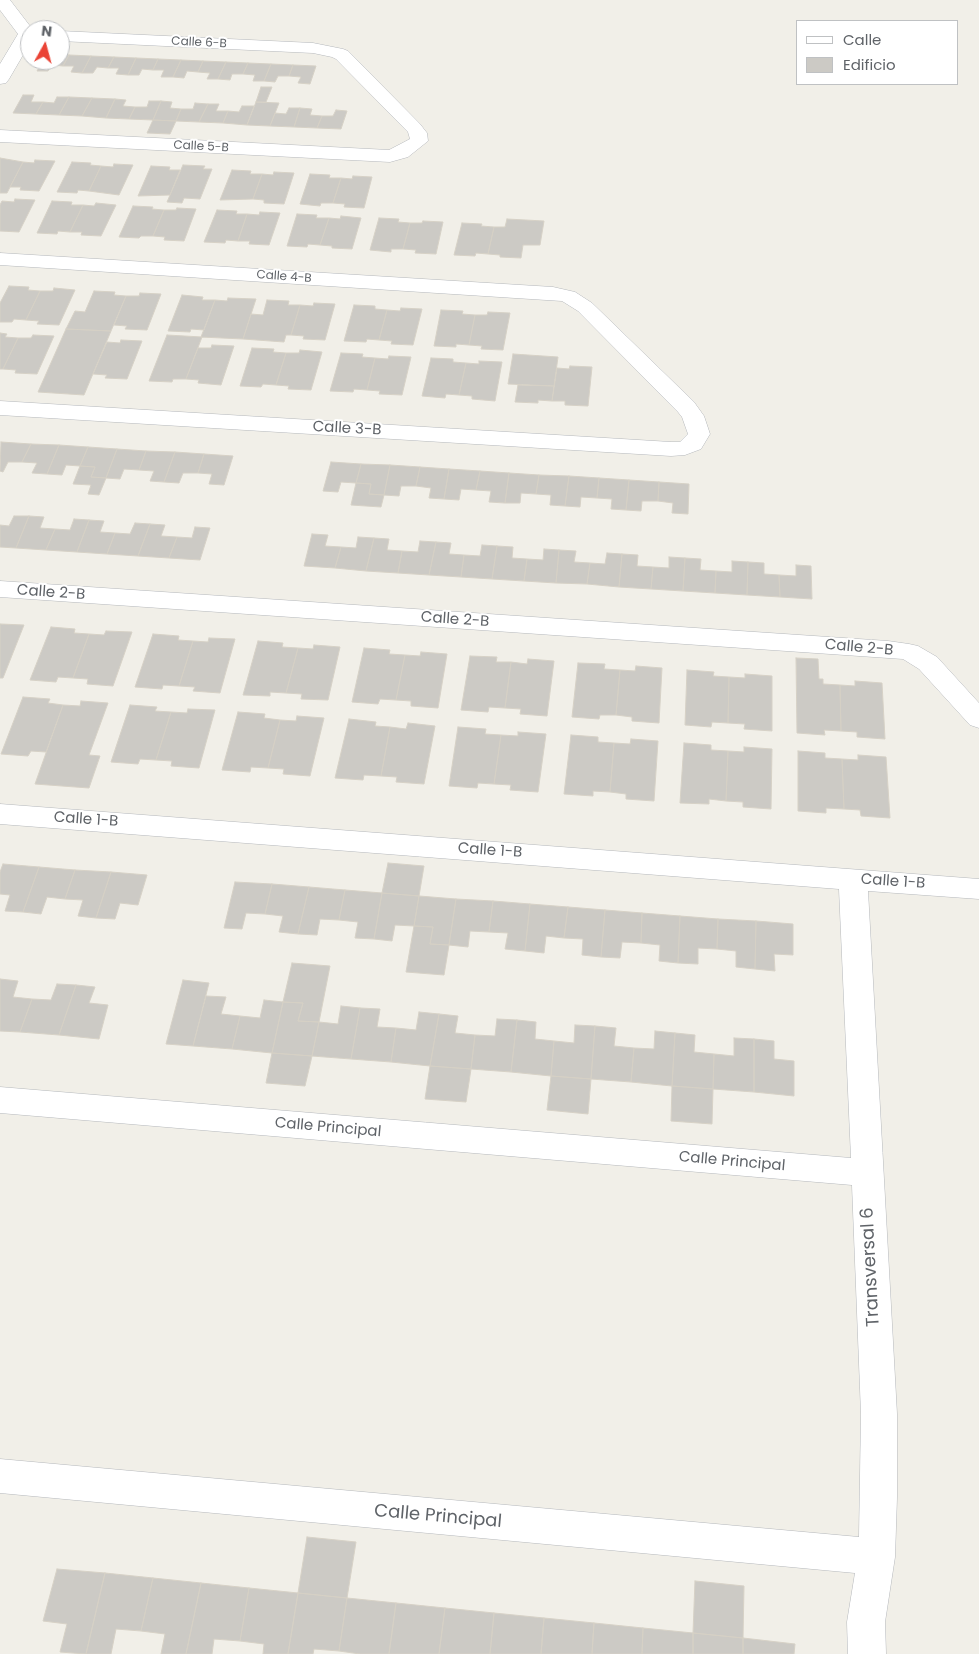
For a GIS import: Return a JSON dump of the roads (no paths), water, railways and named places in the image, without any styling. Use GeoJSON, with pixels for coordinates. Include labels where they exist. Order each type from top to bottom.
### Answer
{"type":"FeatureCollection","features":[{"type":"Feature","properties":{"kind":"street"},"geometry":{"type":"LineString","coordinates":[[1,0],[20,24]]}},
{"type":"Feature","properties":{"kind":"street","name":"Calle 6-B"},"geometry":{"type":"LineString","coordinates":[[70,36],[313,48],[337,52],[418,133],[419,141],[401,153]]}},
{"type":"Feature","properties":{"kind":"street"},"geometry":{"type":"LineString","coordinates":[[0,79],[20,47]]}},
{"type":"Feature","properties":{"kind":"street","name":"Calle 5-B"},"geometry":{"type":"LineString","coordinates":[[0,136],[371,156],[390,156],[401,153]]}},
{"type":"Feature","properties":{"kind":"street","name":"Calle 4-B"},"geometry":{"type":"LineString","coordinates":[[0,259],[553,293],[568,296],[585,307],[686,407],[698,427],[697,440],[693,444]]}},
{"type":"Feature","properties":{"kind":"street","name":"Calle 3-B"},"geometry":{"type":"LineString","coordinates":[[0,408],[661,448],[684,448],[693,444]]}},
{"type":"Feature","properties":{"kind":"street","name":"Calle 2-B"},"geometry":{"type":"LineString","coordinates":[[0,589],[888,649],[909,652],[928,664],[979,719]]}},
{"type":"Feature","properties":{"kind":"street","name":"Calle 1-B"},"geometry":{"type":"LineString","coordinates":[[0,814],[979,889]]}},
{"type":"Feature","properties":{"kind":"street","name":"Transversal 6"},"geometry":{"type":"LineString","coordinates":[[853,879],[879,1414],[879,1497],[876,1558],[866,1622],[867,1654]]}},
{"type":"Feature","properties":{"kind":"street","name":"Calle Principal"},"geometry":{"type":"LineString","coordinates":[[0,1100],[866,1173]]}},
{"type":"Feature","properties":{"kind":"street","name":"Calle Principal"},"geometry":{"type":"LineString","coordinates":[[0,1476],[876,1558]]}}]}
